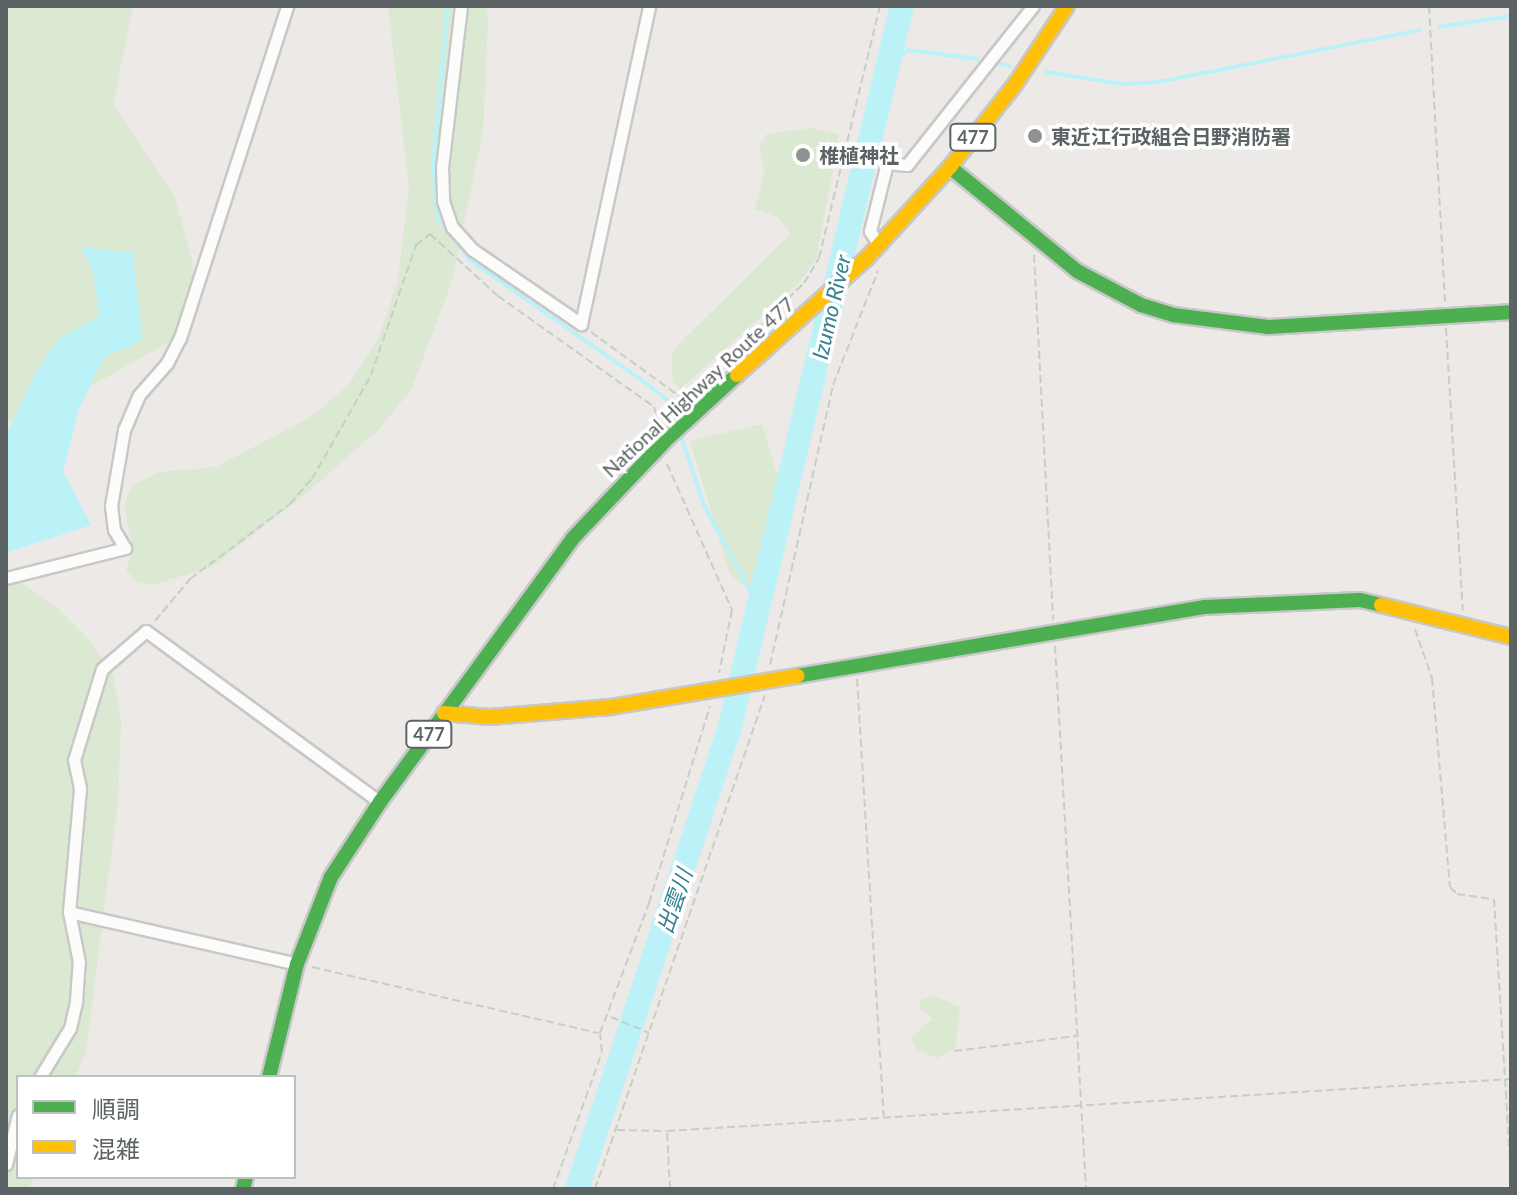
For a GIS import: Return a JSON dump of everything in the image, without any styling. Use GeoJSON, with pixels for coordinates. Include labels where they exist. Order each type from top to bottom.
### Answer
{"type":"FeatureCollection","features":[{"type":"Feature","properties":{"kind":"main road","name":"National Highway Route 477"},"geometry":{"type":"LineString","coordinates":[[269,1075],[297,964],[331,877],[380,802],[573,538],[645,459],[779,340],[879,245],[950,167],[1067,6]]}},
{"type":"Feature","properties":{"kind":"main road"},"geometry":{"type":"LineString","coordinates":[[950,167],[1036,238],[1110,290],[1141,305],[1200,322],[1268,327],[1511,312]]}},
{"type":"Feature","properties":{"kind":"main road"},"geometry":{"type":"LineString","coordinates":[[444,713],[551,713],[715,690],[1204,607],[1287,601],[1360,600],[1404,607],[1511,637]]}},
{"type":"Feature","properties":{"kind":"street"},"geometry":{"type":"LineString","coordinates":[[6,578],[125,548],[114,530],[111,506],[113,472],[124,430],[139,395],[167,363],[180,338],[287,6]]}},
{"type":"Feature","properties":{"kind":"street"},"geometry":{"type":"LineString","coordinates":[[461,6],[442,167],[443,201],[452,227],[473,250],[581,324],[649,6]]}},
{"type":"Feature","properties":{"kind":"street"},"geometry":{"type":"LineString","coordinates":[[879,245],[870,231],[887,163],[907,165],[1033,6]]}},
{"type":"Feature","properties":{"kind":"street"},"geometry":{"type":"LineString","coordinates":[[41,1075],[70,1028],[76,1001],[79,962],[69,912],[80,788],[74,760],[102,669],[146,631],[380,802]]}},
{"type":"Feature","properties":{"kind":"street"},"geometry":{"type":"LineString","coordinates":[[69,912],[297,964]]}},
{"type":"Feature","properties":{"kind":"street"},"geometry":{"type":"LineString","coordinates":[[6,1164],[16,1123]]}},
{"type":"Feature","properties":{"kind":"path"},"geometry":{"type":"LineString","coordinates":[[581,324],[679,396],[694,389],[804,283],[819,258],[880,6]]}},
{"type":"Feature","properties":{"kind":"path"},"geometry":{"type":"LineString","coordinates":[[1429,6],[1464,623]]}},
{"type":"Feature","properties":{"kind":"path"},"geometry":{"type":"LineString","coordinates":[[837,152],[883,162]]}},
{"type":"Feature","properties":{"kind":"path"},"geometry":{"type":"LineString","coordinates":[[146,631],[190,579],[290,504],[312,479],[371,375],[416,245],[430,234],[498,296],[654,407],[659,421],[653,433]]}},
{"type":"Feature","properties":{"kind":"path"},"geometry":{"type":"LineString","coordinates":[[1036,238],[1033,297],[1086,1189]]}},
{"type":"Feature","properties":{"kind":"path"},"geometry":{"type":"LineString","coordinates":[[595,1189],[766,681],[822,427],[878,271],[879,245]]}},
{"type":"Feature","properties":{"kind":"path"},"geometry":{"type":"LineString","coordinates":[[762,324],[779,340]]}},
{"type":"Feature","properties":{"kind":"path"},"geometry":{"type":"LineString","coordinates":[[553,1189],[602,1052],[600,1033],[610,1017],[715,690],[730,632],[730,601],[667,464],[657,470],[645,459]]}},
{"type":"Feature","properties":{"kind":"path"},"geometry":{"type":"LineString","coordinates":[[1404,607],[1429,659],[1450,887],[1457,894],[1494,899],[1511,1180]]}},
{"type":"Feature","properties":{"kind":"path"},"geometry":{"type":"LineString","coordinates":[[856,666],[884,1118]]}},
{"type":"Feature","properties":{"kind":"path"},"geometry":{"type":"LineString","coordinates":[[297,964],[600,1033]]}},
{"type":"Feature","properties":{"kind":"path"},"geometry":{"type":"LineString","coordinates":[[610,1017],[649,1033]]}},
{"type":"Feature","properties":{"kind":"path"},"geometry":{"type":"LineString","coordinates":[[954,1051],[1077,1036]]}},
{"type":"Feature","properties":{"kind":"path"},"geometry":{"type":"LineString","coordinates":[[616,1130],[667,1131],[1511,1079]]}},
{"type":"Feature","properties":{"kind":"path"},"geometry":{"type":"LineString","coordinates":[[667,1131],[670,1189]]}},
{"type":"Feature","properties":{"kind":"green space"},"geometry":{"type":"Polygon","coordinates":[[[6,6],[133,6],[113,104],[175,198],[192,260],[195,304],[194,318],[169,342],[98,382],[6,423],[6,6]]]}},
{"type":"Feature","properties":{"kind":"green space"},"geometry":{"type":"Polygon","coordinates":[[[388,6],[486,6],[488,17],[483,132],[451,284],[411,390],[379,429],[309,491],[210,568],[151,585],[135,581],[126,570],[133,550],[124,504],[132,485],[160,472],[216,467],[309,418],[348,386],[379,337],[398,280],[409,187],[388,6]]]}},
{"type":"Feature","properties":{"kind":"green space"},"geometry":{"type":"Polygon","coordinates":[[[811,128],[839,134],[816,260],[797,285],[680,389],[673,382],[671,357],[680,343],[791,233],[777,217],[755,209],[765,172],[759,146],[767,134],[811,128]]]}},
{"type":"Feature","properties":{"kind":"green space"},"geometry":{"type":"Polygon","coordinates":[[[762,424],[778,478],[754,594],[730,574],[690,441],[762,424]]]}},
{"type":"Feature","properties":{"kind":"green space"},"geometry":{"type":"Polygon","coordinates":[[[6,571],[57,608],[88,639],[113,675],[121,722],[118,801],[86,1052],[77,1075],[16,1075],[16,1179],[33,1179],[29,1189],[6,1189],[6,571]]]}},
{"type":"Feature","properties":{"kind":"green space"},"geometry":{"type":"Polygon","coordinates":[[[934,996],[960,1007],[955,1049],[937,1058],[917,1050],[911,1037],[933,1019],[920,1008],[920,1000],[934,996]]]}},
{"type":"Feature","properties":{"kind":"water"},"geometry":{"type":"Polygon","coordinates":[[[80,247],[133,253],[142,341],[104,357],[79,409],[63,471],[91,525],[6,553],[6,436],[35,374],[60,338],[100,316],[92,268],[80,247]]]}},
{"type":"Feature","properties":{"kind":"waterway"},"geometry":{"type":"LineString","coordinates":[[448,6],[433,165],[438,217],[470,260],[650,386],[668,401],[675,420]]}},
{"type":"Feature","properties":{"kind":"waterway","name":"Izumo River"},"geometry":{"type":"LineString","coordinates":[[577,1189],[729,730],[902,6]]}},
{"type":"Feature","properties":{"kind":"waterway"},"geometry":{"type":"LineString","coordinates":[[1439,27],[1511,16]]}},
{"type":"Feature","properties":{"kind":"waterway"},"geometry":{"type":"LineString","coordinates":[[1046,72],[1123,84],[1158,82],[1420,30]]}},
{"type":"Feature","properties":{"kind":"waterway"},"geometry":{"type":"LineString","coordinates":[[889,64],[908,50],[977,59]]}},
{"type":"Feature","properties":{"kind":"waterway"},"geometry":{"type":"LineString","coordinates":[[997,63],[1010,66]]}},
{"type":"Feature","properties":{"kind":"waterway"},"geometry":{"type":"LineString","coordinates":[[681,436],[704,505],[760,609]]}},
{"type":"Feature","properties":{"kind":"traffic: fast"},"geometry":{"type":"LineString","coordinates":[[950,167],[1077,271],[1141,305],[1173,315],[1268,327],[1511,312]]}},
{"type":"Feature","properties":{"kind":"traffic: fast"},"geometry":{"type":"LineString","coordinates":[[269,1075],[297,964],[331,877],[380,802],[573,538],[669,437],[737,375]]}},
{"type":"Feature","properties":{"kind":"traffic: fast"},"geometry":{"type":"LineString","coordinates":[[797,676],[1204,607],[1360,600],[1381,605]]}},
{"type":"Feature","properties":{"kind":"traffic: fast"},"geometry":{"type":"LineString","coordinates":[[243,1189],[246,1179]]}},
{"type":"Feature","properties":{"kind":"traffic: slow"},"geometry":{"type":"LineString","coordinates":[[737,375],[866,259],[950,167],[1016,83],[1067,6]]}},
{"type":"Feature","properties":{"kind":"traffic: slow"},"geometry":{"type":"LineString","coordinates":[[1381,605],[1511,637]]}},
{"type":"Feature","properties":{"kind":"traffic: slow"},"geometry":{"type":"LineString","coordinates":[[444,713],[490,717],[611,707],[797,676]]}},
{"type":"Feature","properties":{"kind":"place","name":"東近江行政組合日野消防署"},"geometry":{"type":"Point","coordinates":[1035,136]}},
{"type":"Feature","properties":{"kind":"place","name":"椎植神社"},"geometry":{"type":"Point","coordinates":[803,155]}},
{"type":"Feature","properties":{"kind":"water label","name":"出雲川"},"geometry":{"type":"Point","coordinates":[674,901]}}]}
